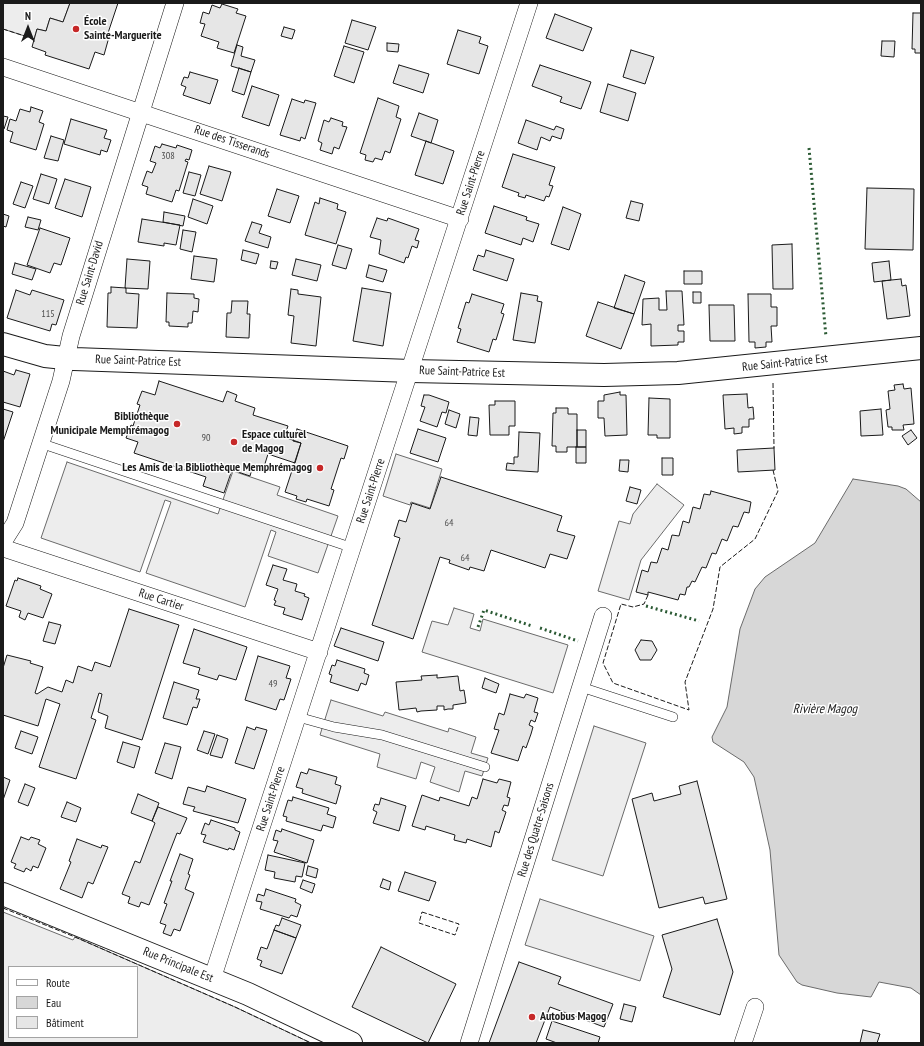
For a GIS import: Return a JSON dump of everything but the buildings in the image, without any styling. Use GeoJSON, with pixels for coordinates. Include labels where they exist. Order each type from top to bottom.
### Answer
{"type":"FeatureCollection","features":[{"type":"Feature","properties":{"kind":"street","name":"Rue Saint-David"},"geometry":{"type":"LineString","coordinates":[[3,542],[15,522],[61,381],[65,359],[140,112],[175,3]]}},
{"type":"Feature","properties":{"kind":"street","name":"Rue Saint-Pierre"},"geometry":{"type":"LineString","coordinates":[[212,979],[411,371],[529,3]]}},
{"type":"Feature","properties":{"kind":"street","name":"Rue des Tisserands"},"geometry":{"type":"LineString","coordinates":[[3,67],[460,218]]}},
{"type":"Feature","properties":{"kind":"street","name":"Rue Saint-Patrice Est"},"geometry":{"type":"LineString","coordinates":[[3,344],[36,354],[65,359],[411,371],[604,375],[671,373],[921,348]]}},
{"type":"Feature","properties":{"kind":"street","name":"Rue Cartier"},"geometry":{"type":"LineString","coordinates":[[3,548],[319,652]]}},
{"type":"Feature","properties":{"kind":"street","name":"Rue des Quatre-Saisons"},"geometry":{"type":"LineString","coordinates":[[469,1043],[603,616]]}},
{"type":"Feature","properties":{"kind":"street","name":"Rue Principale Est"},"geometry":{"type":"LineString","coordinates":[[3,894],[285,1010],[351,1043]]}},
{"type":"Feature","properties":{"kind":"street"},"geometry":{"type":"LineString","coordinates":[[744,1043],[755,1007]]}},
{"type":"Feature","properties":{"kind":"lane"},"geometry":{"type":"LineString","coordinates":[[40,443],[353,548]]}},
{"type":"Feature","properties":{"kind":"lane"},"geometry":{"type":"LineString","coordinates":[[581,686],[673,717]]}},
{"type":"Feature","properties":{"kind":"lane"},"geometry":{"type":"LineString","coordinates":[[298,717],[330,726],[382,735],[485,767]]}},
{"type":"Feature","properties":{"kind":"shaded area"},"geometry":{"type":"Polygon","coordinates":[[[3,3],[70,3],[63,22],[50,18],[46,31],[37,29],[34,39],[3,29],[3,3]]]}},
{"type":"Feature","properties":{"kind":"shaded area"},"geometry":{"type":"Polygon","coordinates":[[[396,454],[442,469],[430,508],[411,502],[410,505],[383,496],[396,454]]]}},
{"type":"Feature","properties":{"kind":"shaded area"},"geometry":{"type":"Polygon","coordinates":[[[67,462],[218,514],[233,471],[280,487],[277,495],[338,516],[318,573],[268,556],[276,532],[271,530],[245,607],[146,573],[171,502],[165,500],[140,572],[41,538],[67,462]]]}},
{"type":"Feature","properties":{"kind":"shaded area"},"geometry":{"type":"Polygon","coordinates":[[[657,484],[684,505],[641,560],[629,600],[598,591],[619,521],[630,524],[633,514],[657,484]]]}},
{"type":"Feature","properties":{"kind":"shaded area"},"geometry":{"type":"Polygon","coordinates":[[[454,608],[474,614],[470,628],[480,631],[483,619],[568,645],[553,693],[422,652],[432,621],[448,625],[454,608]]]}},
{"type":"Feature","properties":{"kind":"shaded area"},"geometry":{"type":"Polygon","coordinates":[[[331,700],[383,716],[385,712],[448,732],[449,728],[476,737],[471,753],[488,758],[482,776],[465,771],[459,792],[430,782],[435,767],[421,762],[416,779],[377,767],[380,754],[320,735],[331,700]]]}},
{"type":"Feature","properties":{"kind":"shaded area"},"geometry":{"type":"Polygon","coordinates":[[[594,726],[646,743],[603,876],[552,860],[594,726]]]}},
{"type":"Feature","properties":{"kind":"shaded area"},"geometry":{"type":"Polygon","coordinates":[[[540,899],[654,936],[640,981],[525,945],[540,899]]]}},
{"type":"Feature","properties":{"kind":"shaded area"},"geometry":{"type":"Polygon","coordinates":[[[3,912],[73,940],[75,937],[235,1007],[311,1043],[3,1043],[3,912]]]}},
{"type":"Feature","properties":{"kind":"water","name":"Rivière Magog"},"geometry":{"type":"Polygon","coordinates":[[[853,479],[898,486],[906,489],[921,502],[921,995],[911,988],[879,982],[871,997],[837,993],[802,985],[797,982],[779,955],[770,850],[754,777],[744,762],[713,742],[712,737],[727,707],[740,629],[755,589],[765,577],[815,543],[853,479]]]}},
{"type":"Feature","properties":{"kind":"hedge"},"geometry":{"type":"LineString","coordinates":[[809,148],[826,337]]}},
{"type":"Feature","properties":{"kind":"hedge"},"geometry":{"type":"LineString","coordinates":[[646,606],[699,621]]}},
{"type":"Feature","properties":{"kind":"hedge"},"geometry":{"type":"LineString","coordinates":[[478,627],[484,610],[532,626]]}},
{"type":"Feature","properties":{"kind":"hedge"},"geometry":{"type":"LineString","coordinates":[[540,628],[578,641]]}},
{"type":"Feature","properties":{"kind":"fence"},"geometry":{"type":"LineString","coordinates":[[3,29],[34,39]]}},
{"type":"Feature","properties":{"kind":"fence"},"geometry":{"type":"LineString","coordinates":[[773,383],[774,448]]}},
{"type":"Feature","properties":{"kind":"fence"},"geometry":{"type":"LineString","coordinates":[[648,595],[644,604],[633,607],[621,604],[603,663],[613,683],[689,710],[685,682],[713,609],[720,567],[755,539],[778,491],[773,470]]}},
{"type":"Feature","properties":{"kind":"fence"},"geometry":{"type":"LineString","coordinates":[[3,908],[75,937],[235,1007],[311,1043]]}},
{"type":"Feature","properties":{"kind":"fence"},"geometry":{"type":"LineString","coordinates":[[422,912],[459,924],[455,935],[419,923],[422,912]]}},
{"type":"Feature","properties":{"kind":"place","name":"École Sainte-Marguerite"},"geometry":{"type":"Point","coordinates":[76,29]}},
{"type":"Feature","properties":{"kind":"place","name":"Bibliothèque Municipale Memphrémagog"},"geometry":{"type":"Point","coordinates":[177,424]}},
{"type":"Feature","properties":{"kind":"place","name":"Espace culturel de Magog"},"geometry":{"type":"Point","coordinates":[234,442]}},
{"type":"Feature","properties":{"kind":"place","name":"Les Amis de la Bibliothèque Memphrémagog"},"geometry":{"type":"Point","coordinates":[320,468]}},
{"type":"Feature","properties":{"kind":"place","name":"Autobus Magog"},"geometry":{"type":"Point","coordinates":[532,1017]}}]}
